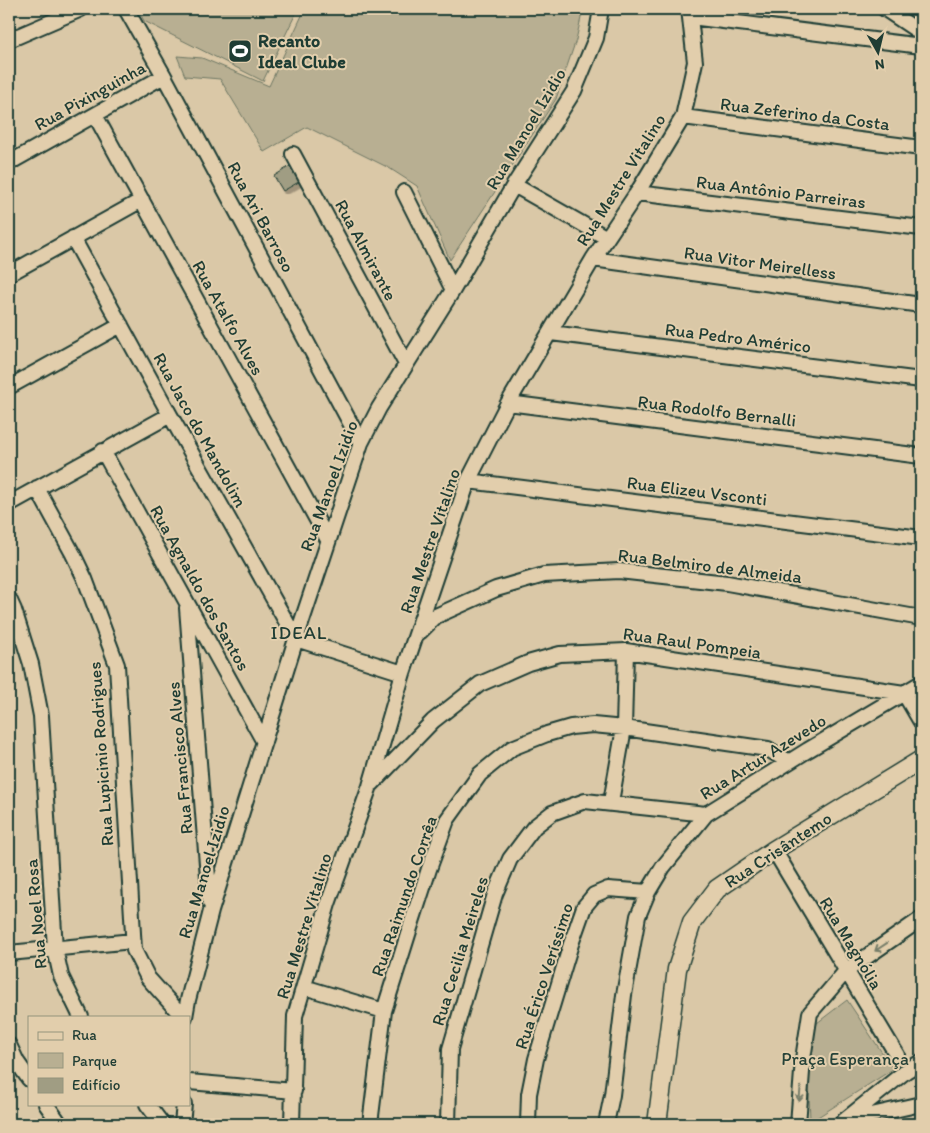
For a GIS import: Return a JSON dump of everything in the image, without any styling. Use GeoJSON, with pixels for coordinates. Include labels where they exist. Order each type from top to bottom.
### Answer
{"type":"FeatureCollection","features":[{"type":"Feature","properties":{"kind":"main road","name":"Rua Crisântemo"},"geometry":{"type":"LineString","coordinates":[[657,1124],[676,969],[692,922],[717,889],[774,850],[921,760]]}},
{"type":"Feature","properties":{"kind":"street"},"geometry":{"type":"LineString","coordinates":[[9,40],[81,9]]}},
{"type":"Feature","properties":{"kind":"street","name":"Rua Ari Barroso"},"geometry":{"type":"LineString","coordinates":[[126,9],[164,76],[361,443]]}},
{"type":"Feature","properties":{"kind":"street","name":"Rua Manoel Izidio"},"geometry":{"type":"LineString","coordinates":[[184,1016],[211,911],[296,639],[361,443],[379,408],[453,290],[514,185],[574,91],[596,38],[601,9]]}},
{"type":"Feature","properties":{"kind":"street"},"geometry":{"type":"LineString","coordinates":[[885,9],[921,33]]}},
{"type":"Feature","properties":{"kind":"street"},"geometry":{"type":"LineString","coordinates":[[690,13],[921,46]]}},
{"type":"Feature","properties":{"kind":"street","name":"Rua Mestre Vitalino"},"geometry":{"type":"LineString","coordinates":[[292,1124],[296,1016],[338,877],[370,786],[403,673],[468,481],[508,403],[593,259],[637,193],[683,117],[695,62],[690,13]]}},
{"type":"Feature","properties":{"kind":"street","name":"Rua Pixinguinha"},"geometry":{"type":"LineString","coordinates":[[9,163],[164,76]]}},
{"type":"Feature","properties":{"kind":"street","name":"Rua Atalfo Alves"},"geometry":{"type":"LineString","coordinates":[[95,115],[328,540]]}},
{"type":"Feature","properties":{"kind":"street","name":"Rua Zeferino da Costa"},"geometry":{"type":"LineString","coordinates":[[683,117],[921,148]]}},
{"type":"Feature","properties":{"kind":"street","name":"Rua Almirante"},"geometry":{"type":"LineString","coordinates":[[293,154],[406,364]]}},
{"type":"Feature","properties":{"kind":"street"},"geometry":{"type":"LineString","coordinates":[[514,185],[607,238]]}},
{"type":"Feature","properties":{"kind":"street"},"geometry":{"type":"LineString","coordinates":[[404,192],[453,290]]}},
{"type":"Feature","properties":{"kind":"street","name":"Rua Antônio Parreiras"},"geometry":{"type":"LineString","coordinates":[[637,193],[921,228]]}},
{"type":"Feature","properties":{"kind":"street"},"geometry":{"type":"LineString","coordinates":[[9,274],[142,200]]}},
{"type":"Feature","properties":{"kind":"street","name":"Rua Jaco do Mandolim"},"geometry":{"type":"LineString","coordinates":[[73,238],[296,639]]}},
{"type":"Feature","properties":{"kind":"street","name":"Rua Vitor Meirelless"},"geometry":{"type":"LineString","coordinates":[[593,259],[921,305]]}},
{"type":"Feature","properties":{"kind":"street"},"geometry":{"type":"LineString","coordinates":[[9,388],[121,325]]}},
{"type":"Feature","properties":{"kind":"street","name":"Rua Pedro Américo"},"geometry":{"type":"LineString","coordinates":[[551,332],[921,380]]}},
{"type":"Feature","properties":{"kind":"street","name":"Rua Rodolfo Bernalli"},"geometry":{"type":"LineString","coordinates":[[508,403],[921,456]]}},
{"type":"Feature","properties":{"kind":"street"},"geometry":{"type":"LineString","coordinates":[[9,504],[170,415]]}},
{"type":"Feature","properties":{"kind":"street","name":"Rua Agnaldo dos Santos"},"geometry":{"type":"LineString","coordinates":[[103,451],[264,742]]}},
{"type":"Feature","properties":{"kind":"street","name":"Rua Elizeu Vsconti"},"geometry":{"type":"LineString","coordinates":[[468,481],[921,538]]}},
{"type":"Feature","properties":{"kind":"street","name":"Rua Lupicinio Rodrigues"},"geometry":{"type":"LineString","coordinates":[[37,488],[73,554],[117,665],[134,950],[148,978],[183,1016]]}},
{"type":"Feature","properties":{"kind":"street","name":"Rua Belmiro de Almeida"},"geometry":{"type":"LineString","coordinates":[[417,635],[436,616],[496,589],[544,575],[619,571],[727,583],[921,618]]}},
{"type":"Feature","properties":{"kind":"street","name":"Rua Noel Rosa"},"geometry":{"type":"LineString","coordinates":[[9,599],[31,664],[41,716],[55,949],[61,976],[81,1016]]}},
{"type":"Feature","properties":{"kind":"street","name":"Rua Francisco Alves"},"geometry":{"type":"LineString","coordinates":[[186,603],[211,911]]}},
{"type":"Feature","properties":{"kind":"street"},"geometry":{"type":"LineString","coordinates":[[296,639],[403,673]]}},
{"type":"Feature","properties":{"kind":"street"},"geometry":{"type":"LineString","coordinates":[[611,802],[624,728],[626,651]]}},
{"type":"Feature","properties":{"kind":"street","name":"Rua Raul Pompeia"},"geometry":{"type":"LineString","coordinates":[[370,786],[433,721],[480,684],[528,663],[560,654],[626,651],[906,697]]}},
{"type":"Feature","properties":{"kind":"street","name":"Rua Artur Azevedo"},"geometry":{"type":"LineString","coordinates":[[606,1124],[612,1095],[624,995],[638,916],[648,892],[663,867],[706,814],[789,762],[906,697],[921,683]]}},
{"type":"Feature","properties":{"kind":"street"},"geometry":{"type":"LineString","coordinates":[[906,697],[921,722]]}},
{"type":"Feature","properties":{"kind":"street","name":"Rua Raimundo Corrêa"},"geometry":{"type":"LineString","coordinates":[[370,1124],[384,1011],[429,869],[447,820],[480,774],[512,748],[571,726],[593,725],[768,749],[789,762]]}},
{"type":"Feature","properties":{"kind":"street","name":"Rua Cecilia Meireles"},"geometry":{"type":"LineString","coordinates":[[448,1124],[450,1049],[494,894],[510,859],[534,827],[552,813],[585,801],[611,802],[706,814]]}},
{"type":"Feature","properties":{"kind":"street","name":"Rua Magnólia"},"geometry":{"type":"LineString","coordinates":[[774,850],[897,1055]]}},
{"type":"Feature","properties":{"kind":"street","name":"Rua Érico Veríssimo"},"geometry":{"type":"LineString","coordinates":[[528,1124],[529,1094],[536,1060],[584,907],[594,895],[608,889],[648,892]]}},
{"type":"Feature","properties":{"kind":"street"},"geometry":{"type":"LineString","coordinates":[[798,1124],[803,1060],[810,1013],[846,971],[921,920]]}},
{"type":"Feature","properties":{"kind":"street"},"geometry":{"type":"LineString","coordinates":[[9,953],[133,941]]}},
{"type":"Feature","properties":{"kind":"street"},"geometry":{"type":"LineString","coordinates":[[304,987],[384,1011]]}},
{"type":"Feature","properties":{"kind":"street"},"geometry":{"type":"LineString","coordinates":[[9,1045],[17,1062],[28,1078]]}},
{"type":"Feature","properties":{"kind":"street"},"geometry":{"type":"LineString","coordinates":[[843,1122],[906,1071],[921,1062]]}},
{"type":"Feature","properties":{"kind":"street"},"geometry":{"type":"LineString","coordinates":[[190,1082],[294,1091]]}},
{"type":"Feature","properties":{"kind":"street"},"geometry":{"type":"LineString","coordinates":[[843,1122],[921,1104]]}},
{"type":"Feature","properties":{"kind":"street"},"geometry":{"type":"LineString","coordinates":[[47,1106],[60,1124]]}},
{"type":"Feature","properties":{"kind":"street"},"geometry":{"type":"LineString","coordinates":[[148,1106],[162,1124]]}},
{"type":"Feature","properties":{"kind":"street"},"geometry":{"type":"LineString","coordinates":[[182,1124],[184,1106]]}},
{"type":"Feature","properties":{"kind":"green space","name":"Recanto Ideal Clube"},"geometry":{"type":"Polygon","coordinates":[[[138,9],[298,9],[263,81],[144,21],[138,9]]]}},
{"type":"Feature","properties":{"kind":"green space"},"geometry":{"type":"Polygon","coordinates":[[[305,9],[583,9],[576,40],[556,99],[450,260],[417,186],[389,168],[307,127],[264,152],[220,79],[185,76],[177,56],[202,58],[269,86],[305,9]]]}},
{"type":"Feature","properties":{"kind":"green space","name":"Praça Esperança"},"geometry":{"type":"Polygon","coordinates":[[[847,1000],[893,1069],[810,1122],[808,1063],[817,1023],[847,1000]]]}},
{"type":"Feature","properties":{"kind":"building"},"geometry":{"type":"Polygon","coordinates":[[[295,163],[304,179],[283,191],[274,176],[295,163]]]}},
{"type":"Feature","properties":{"kind":"place","name":"Recanto Ideal Clube"},"geometry":{"type":"Point","coordinates":[240,51]}},
{"type":"Feature","properties":{"kind":"district","name":"IDEAL"},"geometry":{"type":"Point","coordinates":[299,632]}}]}
